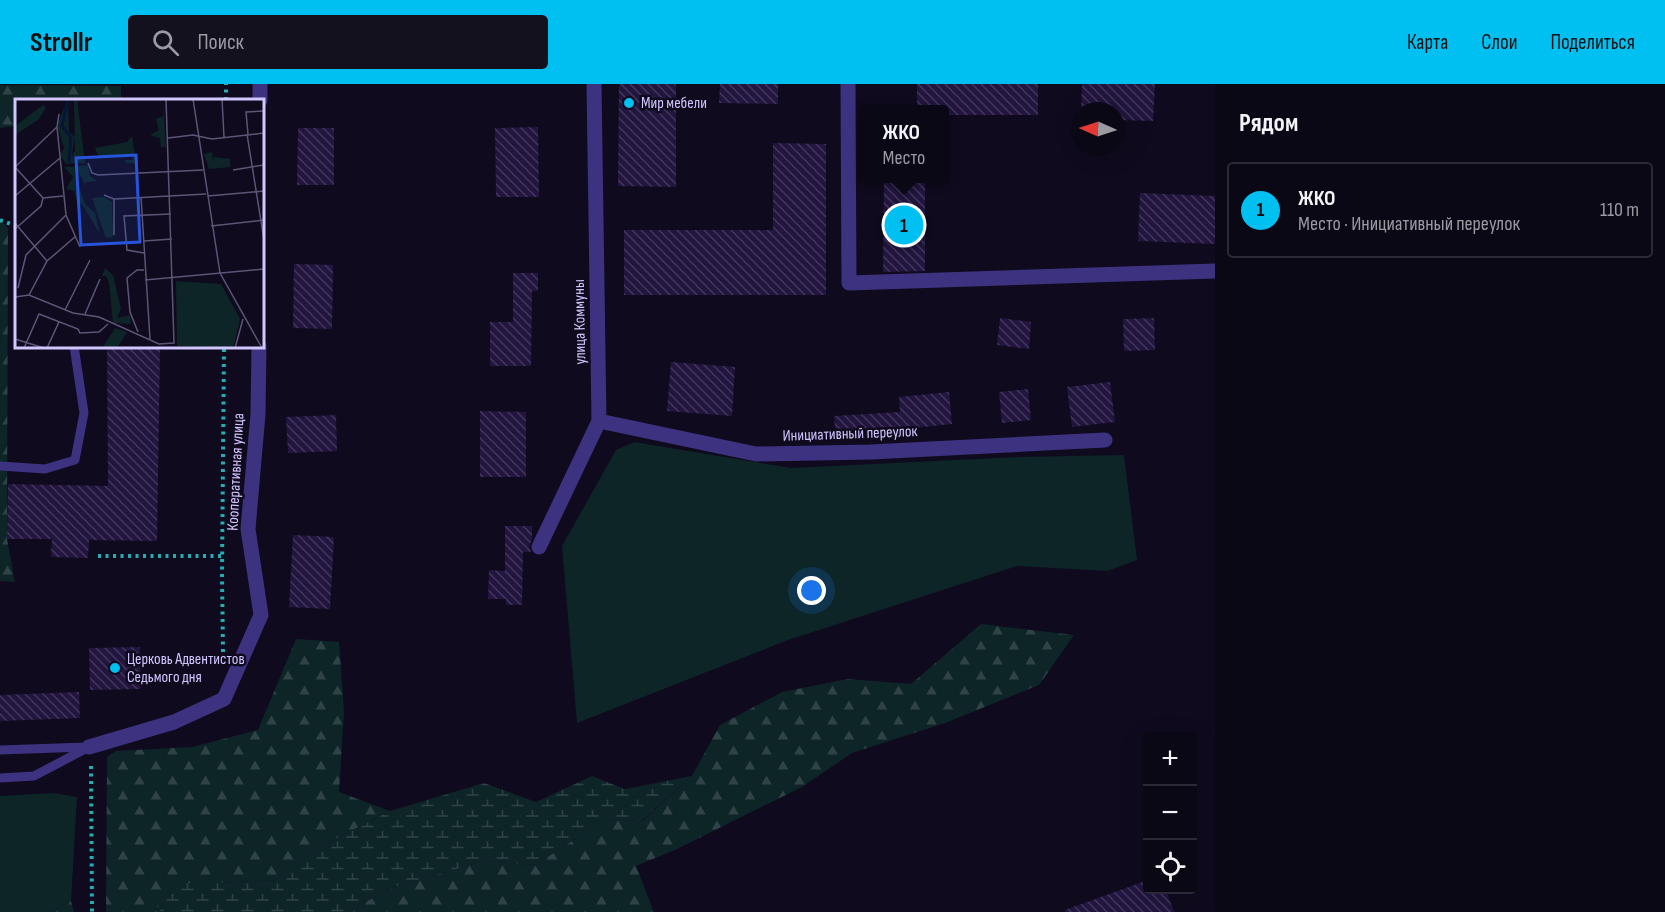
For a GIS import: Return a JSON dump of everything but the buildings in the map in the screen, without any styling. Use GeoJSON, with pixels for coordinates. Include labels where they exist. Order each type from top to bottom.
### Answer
{"type":"FeatureCollection","features":[{"type":"Feature","properties":{"kind":"street","name":"улица Коммуны"},"geometry":{"type":"LineString","coordinates":[[539,546],[599,421],[594,84]]}},
{"type":"Feature","properties":{"kind":"street"},"geometry":{"type":"LineString","coordinates":[[848,84],[849,283],[1215,271]]}},
{"type":"Feature","properties":{"kind":"street","name":"Кооперативная улица"},"geometry":{"type":"LineString","coordinates":[[89,747],[174,722],[224,699],[261,615],[248,529],[258,414],[259,348]]}},
{"type":"Feature","properties":{"kind":"street","name":"Инициативный переулок"},"geometry":{"type":"LineString","coordinates":[[599,421],[756,454],[871,452],[1105,440]]}},
{"type":"Feature","properties":{"kind":"lane"},"geometry":{"type":"LineString","coordinates":[[0,466],[45,469],[75,460],[84,413],[74,348]]}},
{"type":"Feature","properties":{"kind":"lane"},"geometry":{"type":"LineString","coordinates":[[0,750],[89,747]]}},
{"type":"Feature","properties":{"kind":"lane"},"geometry":{"type":"LineString","coordinates":[[0,778],[34,776],[89,747]]}},
{"type":"Feature","properties":{"kind":"path"},"geometry":{"type":"LineString","coordinates":[[0,220],[15,226]]}},
{"type":"Feature","properties":{"kind":"path"},"geometry":{"type":"LineString","coordinates":[[223,653],[224,348]]}},
{"type":"Feature","properties":{"kind":"path"},"geometry":{"type":"LineString","coordinates":[[98,556],[222,556]]}},
{"type":"Feature","properties":{"kind":"path"},"geometry":{"type":"LineString","coordinates":[[91,766],[92,912]]}},
{"type":"Feature","properties":{"kind":"green space"},"geometry":{"type":"Polygon","coordinates":[[[0,85],[121,86],[121,99],[15,99],[15,126],[0,128],[0,85]]]}},
{"type":"Feature","properties":{"kind":"green space"},"geometry":{"type":"Polygon","coordinates":[[[0,220],[8,228],[7,539],[15,582],[0,581],[0,220]]]}},
{"type":"Feature","properties":{"kind":"green space"},"geometry":{"type":"Polygon","coordinates":[[[634,442],[791,468],[1018,457],[1124,455],[1137,560],[1107,571],[1017,566],[788,640],[577,723],[562,546],[616,450],[634,442]]]}},
{"type":"Feature","properties":{"kind":"green space"},"geometry":{"type":"Polygon","coordinates":[[[981,624],[1074,635],[1039,685],[945,723],[852,753],[802,787],[677,849],[636,866],[654,912],[345,912],[397,886],[484,861],[535,865],[606,819],[642,821],[692,776],[720,725],[782,692],[848,679],[911,684],[981,624]]]}},
{"type":"Feature","properties":{"kind":"green space"},"geometry":{"type":"Polygon","coordinates":[[[296,639],[339,642],[344,711],[339,792],[390,811],[304,855],[276,880],[174,883],[157,906],[161,912],[106,912],[107,757],[116,751],[192,747],[258,730],[296,639]]]}},
{"type":"Feature","properties":{"kind":"green space"},"geometry":{"type":"Polygon","coordinates":[[[592,776],[625,789],[692,776],[641,821],[606,819],[535,865],[484,861],[397,886],[345,912],[161,912],[157,906],[173,883],[276,880],[304,855],[390,811],[484,783],[536,802],[592,776]]]}},
{"type":"Feature","properties":{"kind":"green space"},"geometry":{"type":"Polygon","coordinates":[[[53,793],[77,797],[71,901],[48,912],[0,912],[0,796],[53,793]]]}},
{"type":"Feature","properties":{"kind":"green space"},"geometry":{"type":"Polygon","coordinates":[[[71,901],[74,912],[48,912],[71,901]]]}},
{"type":"Feature","properties":{"kind":"place","name":"Мир мебели"},"geometry":{"type":"Point","coordinates":[629,103]}},
{"type":"Feature","properties":{"kind":"place","name":"ЖКО"},"geometry":{"type":"Point","coordinates":[904,225]}},
{"type":"Feature","properties":{"kind":"place","name":"Церковь Адвентистов Седьмого дня"},"geometry":{"type":"Point","coordinates":[115,668]}}]}
